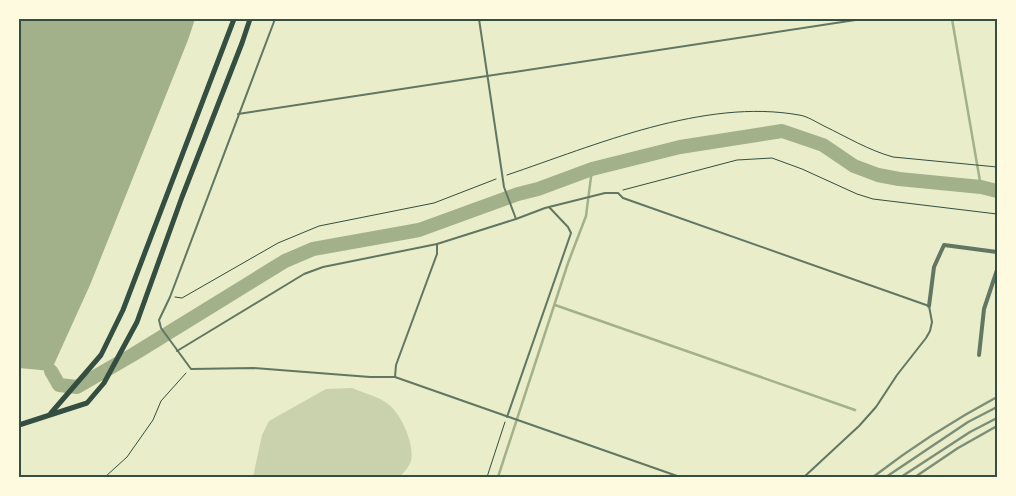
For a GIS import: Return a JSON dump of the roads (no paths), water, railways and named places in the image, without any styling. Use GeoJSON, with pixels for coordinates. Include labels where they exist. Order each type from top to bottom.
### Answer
{"type":"FeatureCollection","features":[{"type":"Feature","properties":{"kind":"main road"},"geometry":{"type":"LineString","coordinates":[[51,413],[101,355],[123,310],[234,19]]}},
{"type":"Feature","properties":{"kind":"main road"},"geometry":{"type":"LineString","coordinates":[[19,425],[51,413],[87,403],[104,383],[137,322],[182,197],[250,19]]}},
{"type":"Feature","properties":{"kind":"street"},"geometry":{"type":"LineString","coordinates":[[929,306],[934,267],[944,245],[997,252]]}},
{"type":"Feature","properties":{"kind":"street"},"geometry":{"type":"LineString","coordinates":[[979,354],[984,308],[997,270]]}},
{"type":"Feature","properties":{"kind":"lane"},"geometry":{"type":"LineString","coordinates":[[275,19],[170,297],[159,320],[161,328],[192,369],[254,368],[395,377],[680,477]]}},
{"type":"Feature","properties":{"kind":"lane"},"geometry":{"type":"LineString","coordinates":[[479,19],[504,187],[516,220]]}},
{"type":"Feature","properties":{"kind":"lane"},"geometry":{"type":"LineString","coordinates":[[238,114],[862,19]]}},
{"type":"Feature","properties":{"kind":"lane"},"geometry":{"type":"LineString","coordinates":[[177,351],[304,274],[323,267],[437,244],[516,220],[549,207],[605,193],[618,193],[623,198],[929,306],[932,322],[926,338],[896,375],[876,407],[859,426],[804,477]]}},
{"type":"Feature","properties":{"kind":"lane"},"geometry":{"type":"LineString","coordinates":[[507,417],[572,233],[568,226],[549,207]]}},
{"type":"Feature","properties":{"kind":"lane"},"geometry":{"type":"LineString","coordinates":[[395,377],[396,365],[437,254],[437,244]]}},
{"type":"Feature","properties":{"kind":"waterway"},"geometry":{"type":"LineString","coordinates":[[952,19],[981,187]]}},
{"type":"Feature","properties":{"kind":"waterway"},"geometry":{"type":"LineString","coordinates":[[51,371],[59,385],[77,387],[285,261],[313,249],[419,230],[592,169],[680,147],[782,131],[823,145],[854,166],[878,175],[899,179],[981,187],[997,191]]}},
{"type":"Feature","properties":{"kind":"waterway"},"geometry":{"type":"LineString","coordinates":[[498,477],[568,263],[586,216],[592,169]]}},
{"type":"Feature","properties":{"kind":"waterway"},"geometry":{"type":"LineString","coordinates":[[555,305],[855,410]]}},
{"type":"Feature","properties":{"kind":"railway"},"geometry":{"type":"LineString","coordinates":[[873,477],[934,434],[997,397]]}},
{"type":"Feature","properties":{"kind":"railway"},"geometry":{"type":"LineString","coordinates":[[886,477],[968,422],[997,407]]}},
{"type":"Feature","properties":{"kind":"railway"},"geometry":{"type":"LineString","coordinates":[[901,477],[970,432],[997,418]]}},
{"type":"Feature","properties":{"kind":"railway"},"geometry":{"type":"LineString","coordinates":[[915,477],[958,448],[997,426]]}}]}
